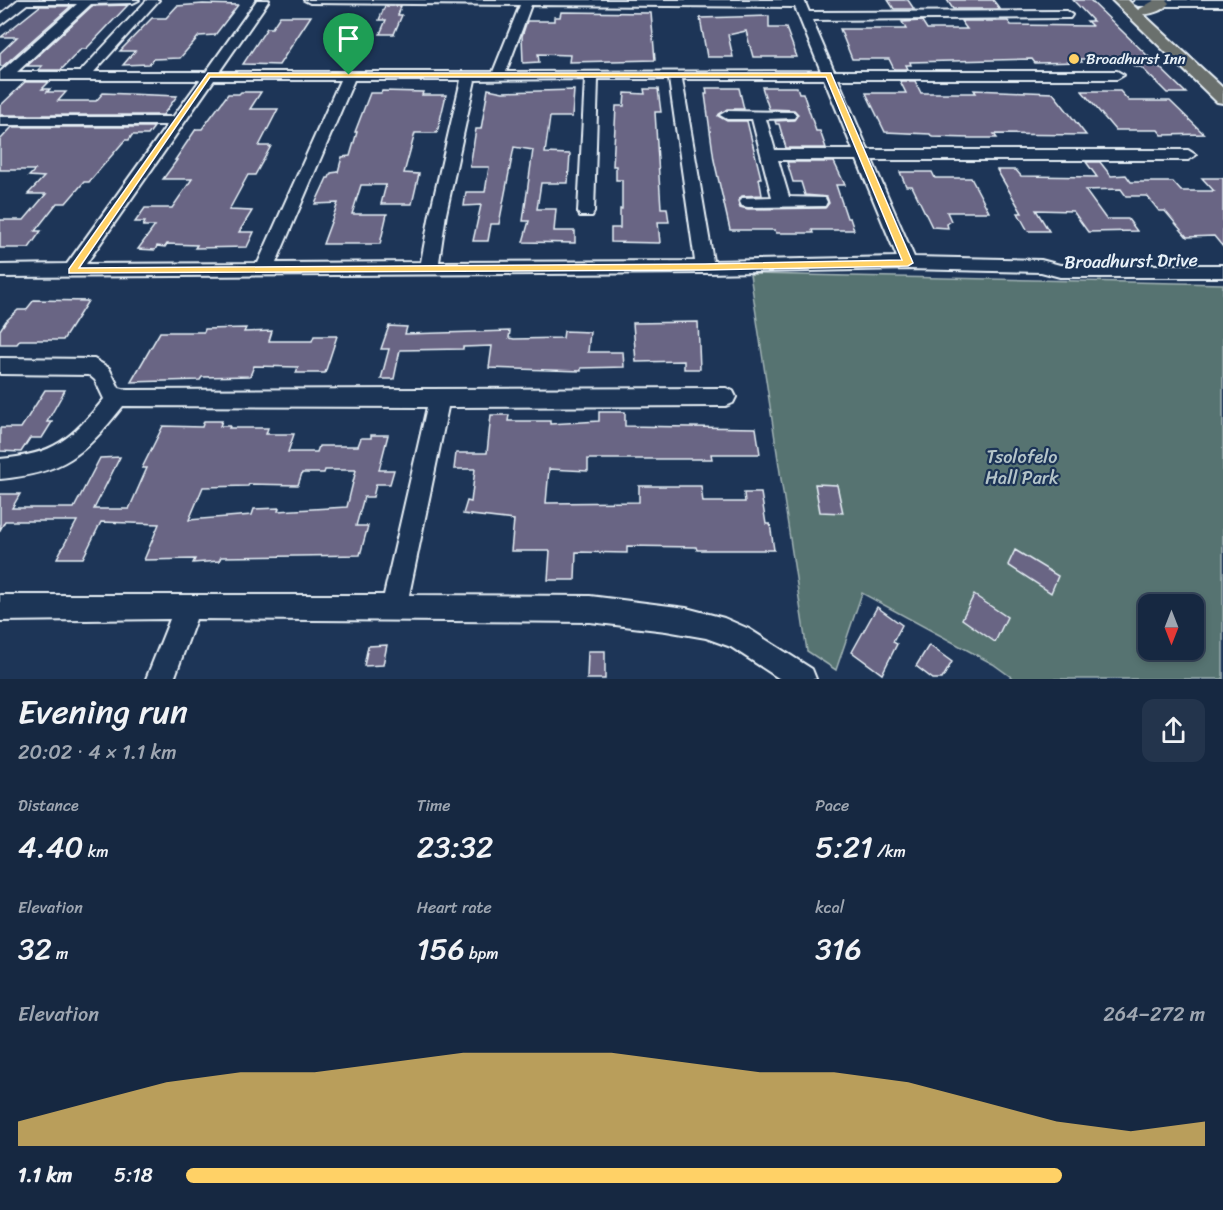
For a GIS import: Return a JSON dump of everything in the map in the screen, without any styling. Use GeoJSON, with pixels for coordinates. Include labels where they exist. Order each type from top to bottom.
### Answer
{"type":"FeatureCollection","features":[{"type":"Feature","properties":{"kind":"main road"},"geometry":{"type":"LineString","coordinates":[[1119,0],[1223,98]]}},
{"type":"Feature","properties":{"kind":"main road"},"geometry":{"type":"LineString","coordinates":[[1145,4],[1223,80]]}},
{"type":"Feature","properties":{"kind":"street"},"geometry":{"type":"LineString","coordinates":[[0,21],[25,0],[134,0]]}},
{"type":"Feature","properties":{"kind":"street"},"geometry":{"type":"LineString","coordinates":[[3,75],[87,0]]}},
{"type":"Feature","properties":{"kind":"street"},"geometry":{"type":"LineString","coordinates":[[84,75],[153,0]]}},
{"type":"Feature","properties":{"kind":"street"},"geometry":{"type":"LineString","coordinates":[[72,271],[263,0]]}},
{"type":"Feature","properties":{"kind":"street"},"geometry":{"type":"LineString","coordinates":[[310,0],[800,7],[1066,15]]}},
{"type":"Feature","properties":{"kind":"street"},"geometry":{"type":"LineString","coordinates":[[498,75],[527,2]]}},
{"type":"Feature","properties":{"kind":"street"},"geometry":{"type":"LineString","coordinates":[[1145,4],[1223,3]]}},
{"type":"Feature","properties":{"kind":"street"},"geometry":{"type":"LineString","coordinates":[[800,7],[908,263]]}},
{"type":"Feature","properties":{"kind":"street"},"geometry":{"type":"LineString","coordinates":[[3,75],[1118,75]]}},
{"type":"Feature","properties":{"kind":"street"},"geometry":{"type":"LineString","coordinates":[[264,270],[349,75]]}},
{"type":"Feature","properties":{"kind":"street"},"geometry":{"type":"LineString","coordinates":[[429,269],[438,214],[470,75]]}},
{"type":"Feature","properties":{"kind":"street"},"geometry":{"type":"LineString","coordinates":[[586,212],[592,75]]}},
{"type":"Feature","properties":{"kind":"street"},"geometry":{"type":"LineString","coordinates":[[675,75],[705,267]]}},
{"type":"Feature","properties":{"kind":"street"},"geometry":{"type":"LineString","coordinates":[[727,115],[789,115]]}},
{"type":"Feature","properties":{"kind":"street"},"geometry":{"type":"LineString","coordinates":[[758,115],[782,202]]}},
{"type":"Feature","properties":{"kind":"street"},"geometry":{"type":"LineString","coordinates":[[0,121],[176,121]]}},
{"type":"Feature","properties":{"kind":"street"},"geometry":{"type":"LineString","coordinates":[[770,155],[1188,155]]}},
{"type":"Feature","properties":{"kind":"street"},"geometry":{"type":"LineString","coordinates":[[748,202],[819,202]]}},
{"type":"Feature","properties":{"kind":"street","name":"Broadhurst Drive"},"geometry":{"type":"LineString","coordinates":[[1041,266],[1053,262],[1223,259]]}},
{"type":"Feature","properties":{"kind":"street"},"geometry":{"type":"LineString","coordinates":[[2,272],[705,267],[908,263],[1041,266]]}},
{"type":"Feature","properties":{"kind":"street","name":"Broadhurst Drive"},"geometry":{"type":"LineString","coordinates":[[1041,266],[1060,271],[1223,271]]}},
{"type":"Feature","properties":{"kind":"street"},"geometry":{"type":"LineString","coordinates":[[0,366],[94,367],[99,370],[112,394],[118,398],[726,397]]}},
{"type":"Feature","properties":{"kind":"street"},"geometry":{"type":"LineString","coordinates":[[0,469],[26,468],[60,457],[87,435],[118,398]]}},
{"type":"Feature","properties":{"kind":"street"},"geometry":{"type":"LineString","coordinates":[[394,607],[439,398]]}},
{"type":"Feature","properties":{"kind":"street"},"geometry":{"type":"LineString","coordinates":[[160,679],[188,606]]}},
{"type":"Feature","properties":{"kind":"street"},"geometry":{"type":"LineString","coordinates":[[0,608],[188,606],[590,609],[649,615],[697,624],[738,638],[799,678]]}},
{"type":"Feature","properties":{"kind":"green space","name":"Tsolofelo Hall Park"},"geometry":{"type":"Polygon","coordinates":[[[750,274],[1223,284],[1223,679],[1014,679],[993,664],[862,593],[836,670],[807,651],[750,274]]]}},
{"type":"Feature","properties":{"kind":"building"},"geometry":{"type":"Polygon","coordinates":[[[888,0],[908,0],[914,9],[894,9],[888,0]]]}},
{"type":"Feature","properties":{"kind":"building"},"geometry":{"type":"Polygon","coordinates":[[[947,0],[993,0],[1000,9],[953,9],[947,0]]]}},
{"type":"Feature","properties":{"kind":"building"},"geometry":{"type":"Polygon","coordinates":[[[1073,0],[1090,0],[1186,93],[1167,93],[1141,67],[1135,67],[1127,59],[1080,59],[1082,62],[1035,63],[1032,59],[910,62],[911,65],[906,65],[908,69],[894,69],[889,59],[852,59],[840,29],[906,29],[902,22],[922,21],[927,29],[967,29],[961,21],[1008,21],[1011,25],[1092,26],[1087,21],[1093,21],[1073,0]]]}},
{"type":"Feature","properties":{"kind":"building"},"geometry":{"type":"Polygon","coordinates":[[[128,5],[86,49],[81,49],[61,70],[38,70],[42,66],[27,66],[92,6],[128,5]]]}},
{"type":"Feature","properties":{"kind":"building"},"geometry":{"type":"Polygon","coordinates":[[[238,5],[215,35],[199,36],[180,58],[153,59],[149,64],[123,65],[135,51],[120,51],[152,18],[166,18],[177,6],[238,5]]]}},
{"type":"Feature","properties":{"kind":"building"},"geometry":{"type":"Polygon","coordinates":[[[40,6],[71,6],[3,66],[0,66],[0,53],[17,37],[1,37],[40,6]]]}},
{"type":"Feature","properties":{"kind":"building"},"geometry":{"type":"Polygon","coordinates":[[[385,6],[401,6],[398,15],[402,15],[394,34],[380,34],[386,20],[379,20],[385,6]]]}},
{"type":"Feature","properties":{"kind":"building"},"geometry":{"type":"Polygon","coordinates":[[[561,12],[651,13],[655,60],[569,62],[570,55],[538,54],[539,62],[523,63],[522,36],[527,21],[554,21],[554,17],[560,17],[561,12]]]}},
{"type":"Feature","properties":{"kind":"building"},"geometry":{"type":"Polygon","coordinates":[[[280,16],[311,16],[279,65],[243,64],[267,28],[272,28],[280,16]]]}},
{"type":"Feature","properties":{"kind":"building"},"geometry":{"type":"Polygon","coordinates":[[[769,16],[769,28],[786,28],[797,57],[753,57],[746,31],[728,35],[733,57],[707,57],[700,18],[769,16]]]}},
{"type":"Feature","properties":{"kind":"building"},"geometry":{"type":"Polygon","coordinates":[[[900,81],[915,81],[921,93],[976,93],[974,90],[1053,93],[1086,135],[994,134],[997,138],[971,138],[885,132],[866,93],[906,93],[900,81]]]}},
{"type":"Feature","properties":{"kind":"building"},"geometry":{"type":"Polygon","coordinates":[[[25,82],[49,82],[42,89],[50,89],[47,92],[66,92],[58,101],[96,101],[103,93],[177,96],[163,115],[0,115],[0,106],[25,82]]]}},
{"type":"Feature","properties":{"kind":"building"},"geometry":{"type":"Polygon","coordinates":[[[762,87],[797,87],[799,93],[803,93],[816,131],[820,131],[826,148],[786,148],[779,124],[775,121],[794,120],[798,114],[794,110],[769,109],[762,87]]]}},
{"type":"Feature","properties":{"kind":"building"},"geometry":{"type":"Polygon","coordinates":[[[706,88],[739,88],[744,109],[727,109],[718,116],[727,121],[747,121],[761,178],[759,178],[762,195],[742,196],[738,201],[740,207],[748,209],[825,208],[829,203],[827,197],[805,195],[801,182],[793,182],[787,162],[834,162],[845,185],[836,185],[847,218],[850,218],[854,230],[776,233],[775,230],[730,230],[714,160],[706,88]]]}},
{"type":"Feature","properties":{"kind":"building"},"geometry":{"type":"Polygon","coordinates":[[[488,89],[503,92],[574,90],[572,117],[550,117],[545,153],[570,154],[568,183],[541,183],[537,209],[556,209],[554,231],[575,231],[575,243],[523,242],[529,221],[523,221],[533,150],[514,147],[499,224],[491,224],[488,241],[473,241],[481,205],[464,206],[466,192],[485,192],[489,167],[470,167],[476,129],[481,129],[488,89]]]}},
{"type":"Feature","properties":{"kind":"building"},"geometry":{"type":"Polygon","coordinates":[[[644,89],[658,89],[661,112],[655,112],[661,208],[667,208],[669,222],[658,222],[660,243],[611,242],[611,228],[620,228],[620,209],[622,209],[622,180],[616,180],[616,166],[613,166],[616,106],[624,106],[625,93],[645,94],[644,89]]]}},
{"type":"Feature","properties":{"kind":"building"},"geometry":{"type":"Polygon","coordinates":[[[382,91],[446,95],[437,133],[415,133],[404,173],[419,174],[412,204],[381,204],[386,185],[361,185],[352,214],[387,214],[380,244],[323,244],[338,203],[315,204],[327,178],[331,173],[338,172],[342,157],[350,156],[357,132],[355,132],[370,93],[381,93],[382,91]]]}},
{"type":"Feature","properties":{"kind":"building"},"geometry":{"type":"Polygon","coordinates":[[[1082,91],[1120,91],[1129,101],[1170,101],[1204,134],[1162,135],[1158,130],[1115,130],[1082,91]]]}},
{"type":"Feature","properties":{"kind":"building"},"geometry":{"type":"Polygon","coordinates":[[[261,92],[250,109],[278,109],[259,146],[271,146],[255,175],[248,175],[229,210],[252,211],[239,232],[254,232],[247,247],[195,248],[197,245],[167,244],[165,247],[157,246],[155,250],[138,249],[155,226],[143,226],[145,222],[135,222],[145,208],[172,208],[192,179],[163,179],[177,160],[175,160],[196,129],[202,129],[228,94],[261,92]]]}},
{"type":"Feature","properties":{"kind":"building"},"geometry":{"type":"Polygon","coordinates":[[[12,127],[154,127],[148,135],[132,135],[129,140],[125,140],[89,182],[84,182],[66,203],[57,203],[35,231],[41,231],[29,248],[0,248],[0,220],[24,220],[46,194],[28,194],[44,177],[29,176],[35,170],[0,170],[0,140],[12,127]]]}},
{"type":"Feature","properties":{"kind":"building"},"geometry":{"type":"Polygon","coordinates":[[[1086,162],[1100,162],[1111,176],[1126,175],[1131,182],[1173,182],[1181,191],[1214,191],[1202,178],[1223,178],[1223,247],[1214,236],[1187,237],[1165,211],[1159,211],[1147,196],[1126,196],[1121,189],[1085,190],[1106,219],[1128,219],[1137,231],[1088,232],[1073,211],[1036,210],[1049,231],[1028,231],[1018,213],[1022,213],[997,170],[1016,170],[1021,176],[1097,177],[1086,162]]]}},
{"type":"Feature","properties":{"kind":"building"},"geometry":{"type":"Polygon","coordinates":[[[900,172],[932,172],[935,178],[971,178],[989,212],[947,212],[951,221],[947,224],[948,228],[932,227],[912,186],[906,186],[900,172]]]}},
{"type":"Feature","properties":{"kind":"building"},"geometry":{"type":"Polygon","coordinates":[[[34,300],[88,301],[63,340],[20,340],[17,344],[0,344],[0,330],[6,321],[18,310],[26,310],[34,300]]]}},
{"type":"Feature","properties":{"kind":"building"},"geometry":{"type":"Polygon","coordinates":[[[698,322],[700,369],[684,369],[684,361],[636,362],[633,323],[698,322]]]}},
{"type":"Feature","properties":{"kind":"building"},"geometry":{"type":"Polygon","coordinates":[[[389,326],[407,327],[405,334],[510,331],[509,338],[514,339],[563,338],[564,331],[590,332],[588,352],[623,352],[624,367],[581,368],[581,371],[489,368],[492,346],[400,350],[394,379],[381,379],[389,349],[381,349],[389,326]]]}},
{"type":"Feature","properties":{"kind":"building"},"geometry":{"type":"Polygon","coordinates":[[[246,328],[244,332],[272,331],[269,341],[312,341],[314,336],[337,336],[325,373],[296,373],[298,367],[254,366],[250,376],[131,382],[160,332],[204,332],[205,329],[246,328]]]}},
{"type":"Feature","properties":{"kind":"building"},"geometry":{"type":"Polygon","coordinates":[[[45,390],[65,390],[47,422],[52,422],[42,438],[30,438],[21,452],[0,451],[0,428],[21,428],[45,390]]]}},
{"type":"Feature","properties":{"kind":"building"},"geometry":{"type":"Polygon","coordinates":[[[599,412],[625,412],[625,426],[756,428],[760,454],[711,454],[712,459],[588,459],[588,471],[549,469],[546,503],[639,502],[639,486],[701,486],[703,502],[745,502],[744,493],[761,493],[766,524],[770,524],[774,550],[697,550],[696,547],[627,546],[627,553],[576,552],[575,580],[548,580],[550,551],[511,551],[514,520],[463,514],[467,501],[471,502],[475,469],[454,469],[456,453],[487,453],[491,415],[509,415],[508,421],[550,421],[550,424],[599,421],[599,412]]]}},
{"type":"Feature","properties":{"kind":"building"},"geometry":{"type":"Polygon","coordinates":[[[204,421],[222,421],[220,426],[230,426],[229,428],[268,428],[266,434],[294,434],[288,452],[317,452],[319,446],[358,446],[361,438],[371,438],[371,435],[388,435],[379,470],[394,470],[390,484],[376,484],[373,497],[364,497],[356,526],[368,526],[360,555],[221,557],[219,561],[193,563],[195,559],[144,560],[159,524],[101,522],[83,558],[57,558],[77,521],[5,521],[0,530],[0,494],[20,494],[12,508],[74,508],[100,458],[120,457],[94,509],[129,509],[147,468],[142,468],[163,426],[202,427],[204,421]],[[356,470],[302,473],[298,485],[249,484],[248,486],[203,487],[189,520],[252,515],[254,509],[279,508],[278,511],[347,507],[356,470]]]}},
{"type":"Feature","properties":{"kind":"building"},"geometry":{"type":"Polygon","coordinates":[[[815,484],[837,485],[843,513],[820,512],[815,484]]]}},
{"type":"Feature","properties":{"kind":"building"},"geometry":{"type":"Polygon","coordinates":[[[1015,550],[1058,576],[1051,593],[1008,565],[1015,550]]]}},
{"type":"Feature","properties":{"kind":"building"},"geometry":{"type":"Polygon","coordinates":[[[974,595],[1007,617],[995,642],[962,619],[974,595]]]}},
{"type":"Feature","properties":{"kind":"building"},"geometry":{"type":"Polygon","coordinates":[[[877,607],[902,625],[893,642],[897,644],[882,674],[852,652],[877,607]]]}},
{"type":"Feature","properties":{"kind":"building"},"geometry":{"type":"Polygon","coordinates":[[[387,645],[383,665],[364,666],[368,646],[387,645]]]}},
{"type":"Feature","properties":{"kind":"building"},"geometry":{"type":"Polygon","coordinates":[[[929,645],[952,662],[942,679],[933,679],[916,666],[929,645]]]}},
{"type":"Feature","properties":{"kind":"building"},"geometry":{"type":"Polygon","coordinates":[[[588,651],[605,651],[605,679],[587,679],[588,651]]]}},
{"type":"Feature","properties":{"kind":"place","name":"Broadhurst Inn"},"geometry":{"type":"Point","coordinates":[1074,59]}},
{"type":"Feature","properties":{"kind":"route"},"geometry":{"type":"LineString","coordinates":[[208,75],[349,75],[828,75],[908,263],[705,267],[72,271],[208,75]]}}]}
